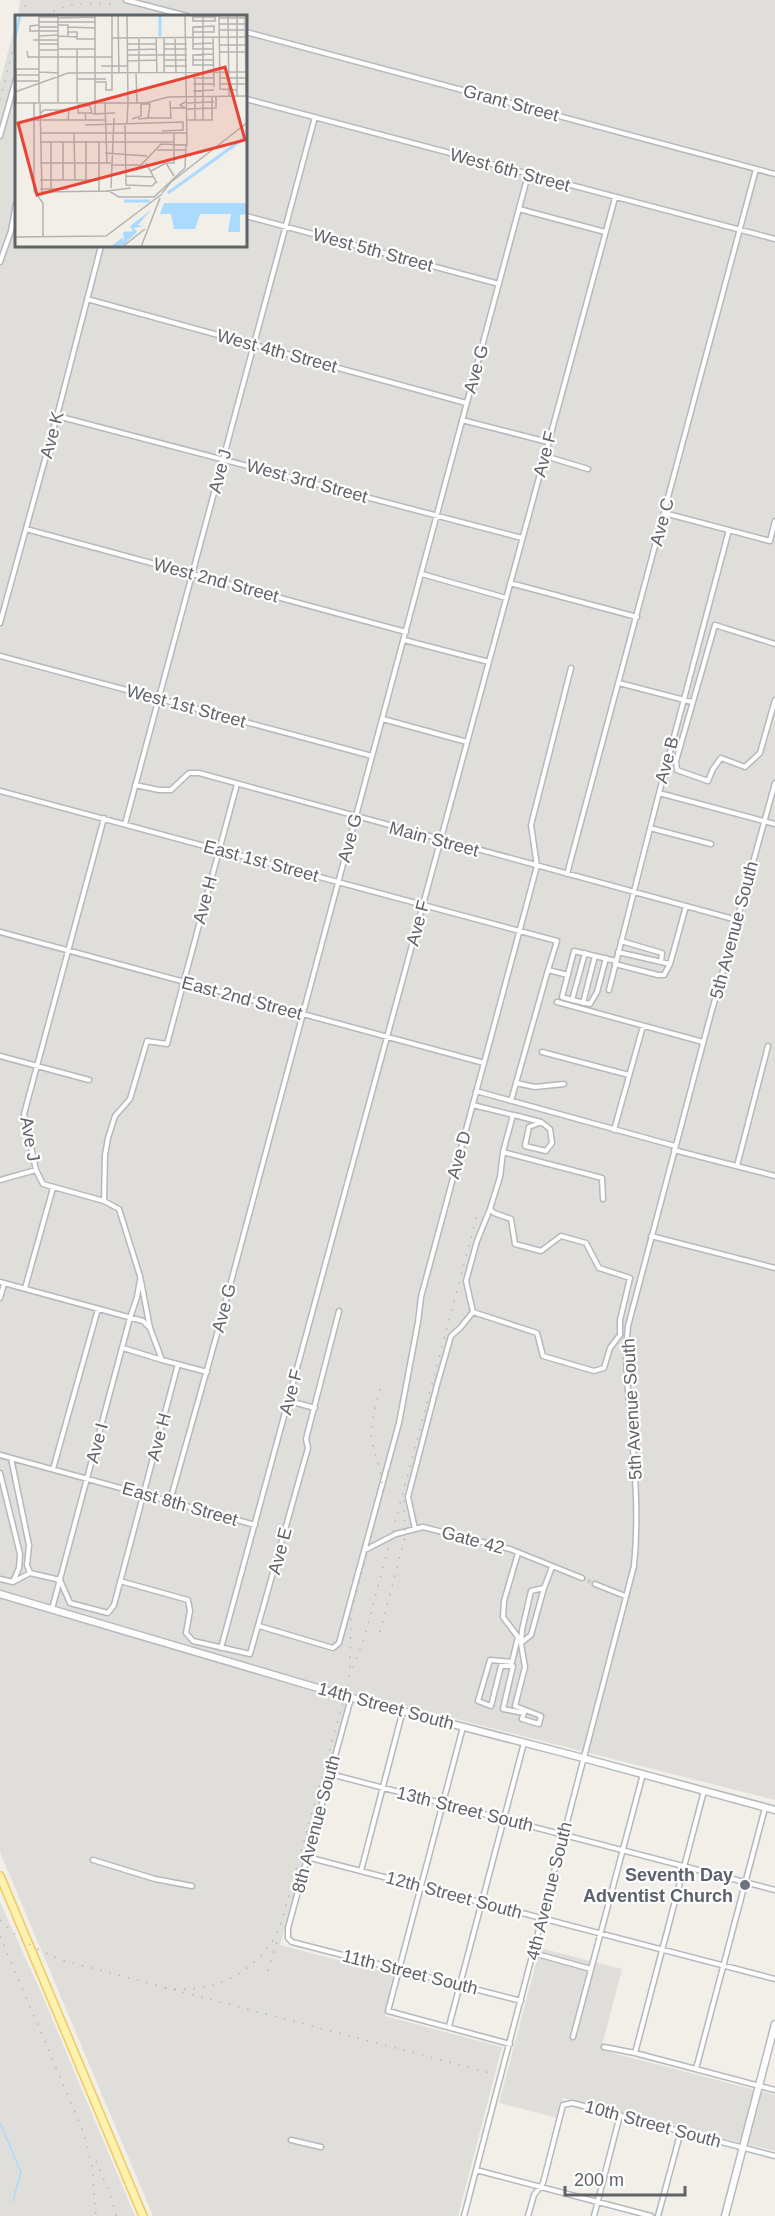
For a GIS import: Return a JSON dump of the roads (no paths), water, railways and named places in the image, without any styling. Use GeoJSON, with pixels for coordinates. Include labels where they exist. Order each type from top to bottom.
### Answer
{"type":"FeatureCollection","features":[{"type":"Feature","properties":{"kind":"main road"},"geometry":{"type":"LineString","coordinates":[[0,1876],[143,2216]]}},
{"type":"Feature","properties":{"kind":"street"},"geometry":{"type":"LineString","coordinates":[[126,0],[183,15]]}},
{"type":"Feature","properties":{"kind":"street","name":"Grant Street"},"geometry":{"type":"LineString","coordinates":[[248,33],[775,174]]}},
{"type":"Feature","properties":{"kind":"street"},"geometry":{"type":"LineString","coordinates":[[0,136],[15,83]]}},
{"type":"Feature","properties":{"kind":"street","name":"West 6th Street"},"geometry":{"type":"LineString","coordinates":[[248,100],[775,239]]}},
{"type":"Feature","properties":{"kind":"street","name":"Ave J"},"geometry":{"type":"LineString","coordinates":[[125,824],[315,117]]}},
{"type":"Feature","properties":{"kind":"street","name":"Ave C"},"geometry":{"type":"LineString","coordinates":[[567,874],[756,169]]}},
{"type":"Feature","properties":{"kind":"street","name":"Ave G"},"geometry":{"type":"LineString","coordinates":[[170,1501],[207,1372],[528,175]]}},
{"type":"Feature","properties":{"kind":"street","name":"Ave F"},"geometry":{"type":"LineString","coordinates":[[221,1648],[615,198]]}},
{"type":"Feature","properties":{"kind":"street"},"geometry":{"type":"LineString","coordinates":[[0,262],[15,208]]}},
{"type":"Feature","properties":{"kind":"street"},"geometry":{"type":"LineString","coordinates":[[519,209],[605,232]]}},
{"type":"Feature","properties":{"kind":"street","name":"West 5th Street"},"geometry":{"type":"LineString","coordinates":[[248,217],[499,284]]}},
{"type":"Feature","properties":{"kind":"street","name":"Ave K"},"geometry":{"type":"LineString","coordinates":[[0,623],[100,248]]}},
{"type":"Feature","properties":{"kind":"street","name":"West 4th Street"},"geometry":{"type":"LineString","coordinates":[[87,299],[466,403]]}},
{"type":"Feature","properties":{"kind":"street","name":"West 3rd Street"},"geometry":{"type":"LineString","coordinates":[[57,416],[522,538]]}},
{"type":"Feature","properties":{"kind":"street"},"geometry":{"type":"LineString","coordinates":[[462,420],[548,442]]}},
{"type":"Feature","properties":{"kind":"street"},"geometry":{"type":"LineString","coordinates":[[545,456],[588,468]]}},
{"type":"Feature","properties":{"kind":"street"},"geometry":{"type":"LineString","coordinates":[[664,513],[770,541],[775,521]]}},
{"type":"Feature","properties":{"kind":"street","name":"West 2nd Street"},"geometry":{"type":"LineString","coordinates":[[26,529],[406,632]]}},
{"type":"Feature","properties":{"kind":"street","name":"Ave B"},"geometry":{"type":"LineString","coordinates":[[609,990],[658,793],[729,530]]}},
{"type":"Feature","properties":{"kind":"street"},"geometry":{"type":"LineString","coordinates":[[422,574],[506,598]]}},
{"type":"Feature","properties":{"kind":"street"},"geometry":{"type":"LineString","coordinates":[[510,583],[637,617]]}},
{"type":"Feature","properties":{"kind":"street"},"geometry":{"type":"LineString","coordinates":[[775,644],[715,625],[676,761],[677,770],[708,781],[721,758],[745,767],[760,753],[775,700]]}},
{"type":"Feature","properties":{"kind":"street"},"geometry":{"type":"LineString","coordinates":[[404,640],[489,662]]}},
{"type":"Feature","properties":{"kind":"street","name":"West 1st Street"},"geometry":{"type":"LineString","coordinates":[[0,656],[372,756]]}},
{"type":"Feature","properties":{"kind":"street","name":"Ave D"},"geometry":{"type":"LineString","coordinates":[[259,1626],[333,1648],[339,1643],[399,1423],[421,1297],[537,866],[531,825],[571,668]]}},
{"type":"Feature","properties":{"kind":"street"},"geometry":{"type":"LineString","coordinates":[[619,683],[692,702]]}},
{"type":"Feature","properties":{"kind":"street"},"geometry":{"type":"LineString","coordinates":[[383,719],[467,742]]}},
{"type":"Feature","properties":{"kind":"street","name":"Main Street"},"geometry":{"type":"LineString","coordinates":[[135,785],[159,790],[171,789],[189,773],[200,774],[737,920]]}},
{"type":"Feature","properties":{"kind":"street","name":"5th Avenue South"},"geometry":{"type":"LineString","coordinates":[[633,1566],[638,1514],[626,1344],[628,1326],[703,1042],[775,783]]}},
{"type":"Feature","properties":{"kind":"street","name":"Ave H"},"geometry":{"type":"LineString","coordinates":[[104,1201],[105,1155],[115,1116],[129,1099],[147,1041],[167,1044],[237,784]]}},
{"type":"Feature","properties":{"kind":"street","name":"East 1st Street"},"geometry":{"type":"LineString","coordinates":[[0,790],[557,941],[548,970]]}},
{"type":"Feature","properties":{"kind":"street"},"geometry":{"type":"LineString","coordinates":[[658,793],[775,824]]}},
{"type":"Feature","properties":{"kind":"street","name":"Ave J"},"geometry":{"type":"LineString","coordinates":[[53,1188],[43,1184],[36,1170],[24,1114],[104,818]]}},
{"type":"Feature","properties":{"kind":"street"},"geometry":{"type":"LineString","coordinates":[[650,828],[711,844]]}},
{"type":"Feature","properties":{"kind":"street"},"geometry":{"type":"LineString","coordinates":[[606,958],[597,992],[590,1004],[562,997],[574,951],[606,958],[658,975],[664,975],[670,964],[686,906]]}},
{"type":"Feature","properties":{"kind":"street","name":"East 2nd Street"},"geometry":{"type":"LineString","coordinates":[[0,933],[484,1063]]}},
{"type":"Feature","properties":{"kind":"street"},"geometry":{"type":"LineString","coordinates":[[621,941],[662,953],[661,962]]}},
{"type":"Feature","properties":{"kind":"street"},"geometry":{"type":"LineString","coordinates":[[618,952],[670,964]]}},
{"type":"Feature","properties":{"kind":"street"},"geometry":{"type":"LineString","coordinates":[[572,1000],[585,953]]}},
{"type":"Feature","properties":{"kind":"street"},"geometry":{"type":"LineString","coordinates":[[583,1003],[595,956]]}},
{"type":"Feature","properties":{"kind":"street"},"geometry":{"type":"LineString","coordinates":[[510,1101],[548,970],[568,975]]}},
{"type":"Feature","properties":{"kind":"street"},"geometry":{"type":"LineString","coordinates":[[557,1002],[703,1042]]}},
{"type":"Feature","properties":{"kind":"street"},"geometry":{"type":"LineString","coordinates":[[614,1130],[643,1026]]}},
{"type":"Feature","properties":{"kind":"street"},"geometry":{"type":"LineString","coordinates":[[737,1166],[768,1046]]}},
{"type":"Feature","properties":{"kind":"street"},"geometry":{"type":"LineString","coordinates":[[542,1052],[629,1075]]}},
{"type":"Feature","properties":{"kind":"street"},"geometry":{"type":"LineString","coordinates":[[0,1056],[89,1080]]}},
{"type":"Feature","properties":{"kind":"street"},"geometry":{"type":"LineString","coordinates":[[516,1083],[535,1087],[564,1084]]}},
{"type":"Feature","properties":{"kind":"street"},"geometry":{"type":"LineString","coordinates":[[476,1091],[775,1176]]}},
{"type":"Feature","properties":{"kind":"street"},"geometry":{"type":"LineString","coordinates":[[473,1105],[541,1122],[550,1129],[552,1143],[546,1151],[525,1146],[529,1127],[541,1122]]}},
{"type":"Feature","properties":{"kind":"street"},"geometry":{"type":"LineString","coordinates":[[473,1312],[466,1281],[477,1241],[500,1177],[503,1152],[513,1115]]}},
{"type":"Feature","properties":{"kind":"street"},"geometry":{"type":"LineString","coordinates":[[503,1152],[602,1178],[603,1199]]}},
{"type":"Feature","properties":{"kind":"street"},"geometry":{"type":"LineString","coordinates":[[0,1179],[36,1170]]}},
{"type":"Feature","properties":{"kind":"street"},"geometry":{"type":"LineString","coordinates":[[25,1288],[53,1188],[104,1201],[119,1209],[140,1276],[150,1328],[162,1360]]}},
{"type":"Feature","properties":{"kind":"street"},"geometry":{"type":"LineString","coordinates":[[473,1312],[537,1333],[543,1356],[594,1371],[604,1368],[610,1348],[620,1335],[620,1320],[630,1278],[599,1268],[586,1243],[561,1236],[541,1251],[515,1244],[511,1219],[494,1213],[490,1209]]}},
{"type":"Feature","properties":{"kind":"street"},"geometry":{"type":"LineString","coordinates":[[651,1236],[775,1269]]}},
{"type":"Feature","properties":{"kind":"street","name":"Ave I"},"geometry":{"type":"LineString","coordinates":[[52,1609],[137,1297],[140,1276]]}},
{"type":"Feature","properties":{"kind":"street"},"geometry":{"type":"LineString","coordinates":[[0,1298],[2,1283],[130,1318],[143,1322],[150,1328]]}},
{"type":"Feature","properties":{"kind":"street"},"geometry":{"type":"LineString","coordinates":[[53,1469],[98,1309]]}},
{"type":"Feature","properties":{"kind":"street","name":"Ave E"},"geometry":{"type":"LineString","coordinates":[[221,1648],[250,1654],[308,1448],[306,1439],[339,1311]]}},
{"type":"Feature","properties":{"kind":"street"},"geometry":{"type":"LineString","coordinates":[[415,1529],[408,1497],[431,1406],[451,1336],[473,1312]]}},
{"type":"Feature","properties":{"kind":"street"},"geometry":{"type":"LineString","coordinates":[[123,1348],[207,1372]]}},
{"type":"Feature","properties":{"kind":"street","name":"Ave H"},"geometry":{"type":"LineString","coordinates":[[60,1580],[70,1603],[108,1613],[114,1605],[178,1364]]}},
{"type":"Feature","properties":{"kind":"street"},"geometry":{"type":"LineString","coordinates":[[289,1401],[315,1408]]}},
{"type":"Feature","properties":{"kind":"street","name":"East 8th Street"},"geometry":{"type":"LineString","coordinates":[[0,1455],[255,1525]]}},
{"type":"Feature","properties":{"kind":"street"},"geometry":{"type":"LineString","coordinates":[[11,1458],[29,1545],[27,1564],[30,1573]]}},
{"type":"Feature","properties":{"kind":"street"},"geometry":{"type":"LineString","coordinates":[[0,1473],[20,1554],[19,1568],[13,1582]]}},
{"type":"Feature","properties":{"kind":"street","name":"Gate 42"},"geometry":{"type":"LineString","coordinates":[[364,1550],[396,1534],[423,1527],[518,1553],[582,1578]]}},
{"type":"Feature","properties":{"kind":"street"},"geometry":{"type":"LineString","coordinates":[[518,1553],[504,1601],[503,1617],[518,1637],[516,1651],[512,1662],[490,1660],[478,1701],[491,1706],[501,1666],[513,1666],[503,1709],[524,1713],[522,1719],[538,1724],[541,1716],[515,1706],[525,1667],[521,1644],[522,1630],[531,1591],[544,1588]]}},
{"type":"Feature","properties":{"kind":"street","name":"4th Avenue South"},"geometry":{"type":"LineString","coordinates":[[464,2216],[633,1566]]}},
{"type":"Feature","properties":{"kind":"street"},"geometry":{"type":"LineString","coordinates":[[521,1644],[531,1635],[552,1567]]}},
{"type":"Feature","properties":{"kind":"street"},"geometry":{"type":"LineString","coordinates":[[0,1579],[13,1582],[30,1573],[60,1580]]}},
{"type":"Feature","properties":{"kind":"street"},"geometry":{"type":"LineString","coordinates":[[120,1581],[188,1600],[190,1611],[186,1633],[193,1641],[221,1648]]}},
{"type":"Feature","properties":{"kind":"street"},"geometry":{"type":"LineString","coordinates":[[595,1584],[626,1596]]}},
{"type":"Feature","properties":{"kind":"street","name":"14th Street South"},"geometry":{"type":"LineString","coordinates":[[0,1594],[351,1698],[775,1810]]}},
{"type":"Feature","properties":{"kind":"street","name":"8th Avenue South"},"geometry":{"type":"LineString","coordinates":[[299,1944],[292,1942],[287,1935],[351,1698]]}},
{"type":"Feature","properties":{"kind":"street"},"geometry":{"type":"LineString","coordinates":[[361,1871],[403,1710]]}},
{"type":"Feature","properties":{"kind":"street"},"geometry":{"type":"LineString","coordinates":[[463,1726],[388,2011],[510,2044]]}},
{"type":"Feature","properties":{"kind":"street"},"geometry":{"type":"LineString","coordinates":[[449,2026],[524,1742]]}},
{"type":"Feature","properties":{"kind":"street","name":"13th Street South"},"geometry":{"type":"LineString","coordinates":[[330,1774],[775,1890]]}},
{"type":"Feature","properties":{"kind":"street"},"geometry":{"type":"LineString","coordinates":[[573,2037],[643,1774]]}},
{"type":"Feature","properties":{"kind":"street"},"geometry":{"type":"LineString","coordinates":[[635,2053],[704,1791]]}},
{"type":"Feature","properties":{"kind":"street"},"geometry":{"type":"LineString","coordinates":[[696,2070],[765,1808]]}},
{"type":"Feature","properties":{"kind":"street","name":"12th Street South"},"geometry":{"type":"LineString","coordinates":[[307,1857],[775,1979]]}},
{"type":"Feature","properties":{"kind":"street"},"geometry":{"type":"LineString","coordinates":[[93,1860],[155,1879],[192,1886]]}},
{"type":"Feature","properties":{"kind":"street","name":"11th Street South"},"geometry":{"type":"LineString","coordinates":[[299,1944],[521,2001]]}},
{"type":"Feature","properties":{"kind":"street"},"geometry":{"type":"LineString","coordinates":[[533,1953],[591,1969]]}},
{"type":"Feature","properties":{"kind":"street"},"geometry":{"type":"LineString","coordinates":[[725,2216],[775,2024]]}},
{"type":"Feature","properties":{"kind":"street"},"geometry":{"type":"LineString","coordinates":[[603,2047],[635,2053],[775,2090]]}},
{"type":"Feature","properties":{"kind":"street","name":"10th Street South"},"geometry":{"type":"LineString","coordinates":[[540,2187],[543,2183],[563,2105],[572,2103],[775,2156]]}},
{"type":"Feature","properties":{"kind":"street"},"geometry":{"type":"LineString","coordinates":[[594,2216],[620,2115]]}},
{"type":"Feature","properties":{"kind":"street"},"geometry":{"type":"LineString","coordinates":[[658,2216],[681,2131]]}},
{"type":"Feature","properties":{"kind":"street"},"geometry":{"type":"LineString","coordinates":[[291,2140],[321,2147]]}},
{"type":"Feature","properties":{"kind":"street"},"geometry":{"type":"LineString","coordinates":[[476,2170],[651,2216]]}},
{"type":"Feature","properties":{"kind":"street"},"geometry":{"type":"LineString","coordinates":[[528,2216],[534,2195],[540,2187]]}},
{"type":"Feature","properties":{"kind":"waterway"},"geometry":{"type":"LineString","coordinates":[[0,2123],[21,2172],[13,2201]]}},
{"type":"Feature","properties":{"kind":"tunnel"},"geometry":{"type":"LineString","coordinates":[[582,1578],[595,1584]]}},
{"type":"Feature","properties":{"kind":"railway"},"geometry":{"type":"LineString","coordinates":[[22,15],[27,0]]}},
{"type":"Feature","properties":{"kind":"railway"},"geometry":{"type":"LineString","coordinates":[[47,15],[71,5],[97,3],[116,5]]}},
{"type":"Feature","properties":{"kind":"railway"},"geometry":{"type":"LineString","coordinates":[[0,100],[15,42]]}},
{"type":"Feature","properties":{"kind":"railway"},"geometry":{"type":"LineString","coordinates":[[353,1668],[364,1639],[477,1215]]}},
{"type":"Feature","properties":{"kind":"railway"},"geometry":{"type":"LineString","coordinates":[[380,1389],[371,1434],[382,1483]]}},
{"type":"Feature","properties":{"kind":"railway"},"geometry":{"type":"LineString","coordinates":[[165,1988],[200,1988],[233,1977],[260,1957],[280,1927],[347,1688],[350,1668],[351,1613],[393,1454]]}},
{"type":"Feature","properties":{"kind":"railway"},"geometry":{"type":"LineString","coordinates":[[380,1632],[405,1537],[404,1498]]}},
{"type":"Feature","properties":{"kind":"railway"},"geometry":{"type":"LineString","coordinates":[[0,1920],[30,1944],[65,1961],[494,2074]]}},
{"type":"Feature","properties":{"kind":"railway"},"geometry":{"type":"LineString","coordinates":[[0,1936],[83,2131],[92,2166],[96,2216]]}},
{"type":"Feature","properties":{"kind":"railway"},"geometry":{"type":"LineString","coordinates":[[268,1971],[277,1941]]}},
{"type":"Feature","properties":{"kind":"railway"},"geometry":{"type":"LineString","coordinates":[[96,2161],[111,2196],[116,2216]]}},
{"type":"Feature","properties":{"kind":"place","name":"Seventh Day Adventist Church"},"geometry":{"type":"Point","coordinates":[745,1885]}}]}
